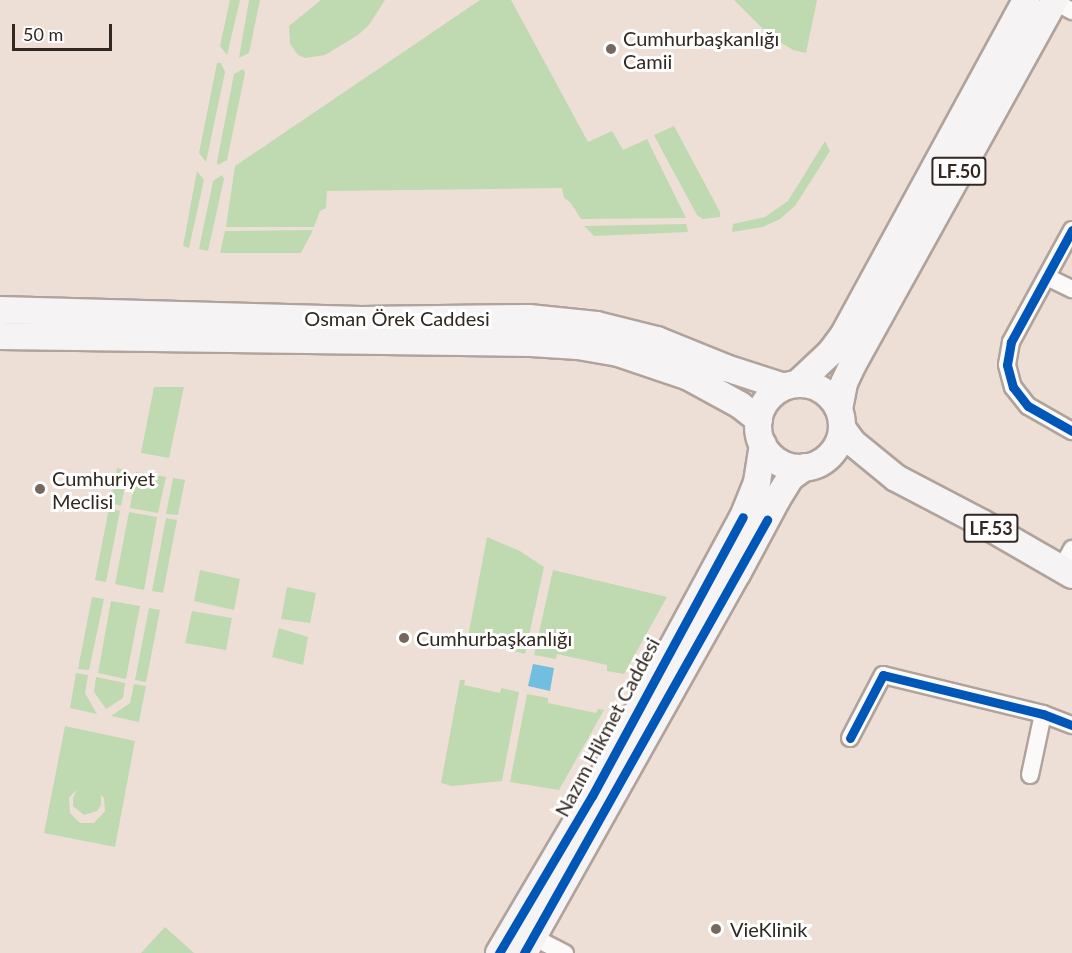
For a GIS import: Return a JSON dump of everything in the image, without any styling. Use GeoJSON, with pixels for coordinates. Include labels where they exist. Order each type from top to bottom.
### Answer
{"type":"FeatureCollection","features":[{"type":"Feature","properties":{"kind":"main road","name":"LF.50"},"geometry":{"type":"LineString","coordinates":[[761,432],[767,400],[790,386],[830,353],[843,336],[1026,0]]}},
{"type":"Feature","properties":{"kind":"main road","name":"LF.50"},"geometry":{"type":"LineString","coordinates":[[815,463],[837,446],[844,383],[852,364],[1062,4]]}},
{"type":"Feature","properties":{"kind":"main road","name":"Osman Örek Caddesi"},"geometry":{"type":"LineString","coordinates":[[0,310],[361,320],[541,319],[597,325],[657,340],[726,368],[790,386]]}},
{"type":"Feature","properties":{"kind":"main road","name":"Osman Örek Caddesi"},"geometry":{"type":"LineString","coordinates":[[0,336],[531,343],[578,346],[618,353],[689,377],[740,405],[761,432]]}},
{"type":"Feature","properties":{"kind":"main road"},"geometry":{"type":"LineString","coordinates":[[790,386],[817,387],[834,400],[841,419]]}},
{"type":"Feature","properties":{"kind":"main road","name":"LF.53"},"geometry":{"type":"LineString","coordinates":[[841,419],[852,442],[907,485]]}},
{"type":"Feature","properties":{"kind":"main road"},"geometry":{"type":"LineString","coordinates":[[761,432],[776,460],[795,467],[815,463]]}},
{"type":"Feature","properties":{"kind":"main road","name":"Nazım Hikmet Caddesi"},"geometry":{"type":"LineString","coordinates":[[528,945],[755,519],[761,432]]}},
{"type":"Feature","properties":{"kind":"main road","name":"LF.53"},"geometry":{"type":"LineString","coordinates":[[815,463],[845,458],[907,485],[1068,565]]}},
{"type":"Feature","properties":{"kind":"main road","name":"Nazım Hikmet Caddesi"},"geometry":{"type":"LineString","coordinates":[[499,953],[755,519],[787,482],[815,463]]}},
{"type":"Feature","properties":{"kind":"street"},"geometry":{"type":"LineString","coordinates":[[1072,230],[1011,342],[1007,364],[1013,387],[1028,406],[1072,431]]}},
{"type":"Feature","properties":{"kind":"street"},"geometry":{"type":"LineString","coordinates":[[1047,277],[1072,289]]}},
{"type":"Feature","properties":{"kind":"street"},"geometry":{"type":"LineString","coordinates":[[850,738],[883,675],[1043,714],[1072,725]]}},
{"type":"Feature","properties":{"kind":"street"},"geometry":{"type":"LineString","coordinates":[[1030,775],[1043,714]]}},
{"type":"Feature","properties":{"kind":"street"},"geometry":{"type":"LineString","coordinates":[[528,945],[565,953]]}},
{"type":"Feature","properties":{"kind":"green space"},"geometry":{"type":"Polygon","coordinates":[[[230,0],[240,0],[227,55],[220,46],[230,0]]]}},
{"type":"Feature","properties":{"kind":"green space"},"geometry":{"type":"Polygon","coordinates":[[[249,0],[260,0],[249,53],[239,58],[249,0]]]}},
{"type":"Feature","properties":{"kind":"green space"},"geometry":{"type":"Polygon","coordinates":[[[321,0],[385,0],[369,25],[358,35],[325,55],[305,58],[298,55],[290,44],[289,26],[321,0]]]}},
{"type":"Feature","properties":{"kind":"green space"},"geometry":{"type":"Polygon","coordinates":[[[480,0],[511,0],[588,142],[612,131],[623,150],[647,139],[686,218],[581,219],[570,202],[564,198],[562,188],[327,191],[326,208],[320,211],[314,227],[226,227],[235,166],[480,0]]]}},
{"type":"Feature","properties":{"kind":"green space"},"geometry":{"type":"Polygon","coordinates":[[[734,0],[817,0],[806,53],[793,50],[770,36],[734,0]]]}},
{"type":"Feature","properties":{"kind":"green space"},"geometry":{"type":"Polygon","coordinates":[[[217,63],[221,63],[225,72],[206,162],[199,153],[217,63]]]}},
{"type":"Feature","properties":{"kind":"green space"},"geometry":{"type":"Polygon","coordinates":[[[243,69],[245,73],[227,160],[218,165],[234,74],[243,69]]]}},
{"type":"Feature","properties":{"kind":"green space"},"geometry":{"type":"Polygon","coordinates":[[[674,126],[720,212],[720,217],[703,219],[697,215],[654,135],[674,126]]]}},
{"type":"Feature","properties":{"kind":"green space"},"geometry":{"type":"Polygon","coordinates":[[[825,141],[830,151],[795,206],[780,219],[763,227],[732,232],[733,224],[765,217],[788,201],[825,141]]]}},
{"type":"Feature","properties":{"kind":"green space"},"geometry":{"type":"Polygon","coordinates":[[[197,171],[204,180],[189,248],[183,246],[197,171]]]}},
{"type":"Feature","properties":{"kind":"green space"},"geometry":{"type":"Polygon","coordinates":[[[222,175],[224,179],[208,251],[199,249],[213,181],[222,175]]]}},
{"type":"Feature","properties":{"kind":"green space"},"geometry":{"type":"Polygon","coordinates":[[[686,224],[688,232],[594,236],[584,226],[686,224]]]}},
{"type":"Feature","properties":{"kind":"green space"},"geometry":{"type":"Polygon","coordinates":[[[313,230],[301,253],[220,253],[225,231],[313,230]]]}},
{"type":"Feature","properties":{"kind":"green space"},"geometry":{"type":"Polygon","coordinates":[[[154,387],[184,387],[169,458],[141,453],[154,387]]]}},
{"type":"Feature","properties":{"kind":"green space"},"geometry":{"type":"Polygon","coordinates":[[[117,468],[128,471],[121,506],[110,503],[117,468]]]}},
{"type":"Feature","properties":{"kind":"green space"},"geometry":{"type":"Polygon","coordinates":[[[136,472],[166,477],[158,513],[130,508],[136,472]]]}},
{"type":"Feature","properties":{"kind":"green space"},"geometry":{"type":"Polygon","coordinates":[[[173,478],[185,480],[178,515],[166,514],[173,478]]]}},
{"type":"Feature","properties":{"kind":"green space"},"geometry":{"type":"Polygon","coordinates":[[[109,508],[120,511],[106,582],[95,580],[109,508]]]}},
{"type":"Feature","properties":{"kind":"green space"},"geometry":{"type":"Polygon","coordinates":[[[129,512],[157,517],[144,590],[115,584],[129,512]]]}},
{"type":"Feature","properties":{"kind":"green space"},"geometry":{"type":"Polygon","coordinates":[[[166,518],[177,520],[163,593],[152,591],[166,518]]]}},
{"type":"Feature","properties":{"kind":"green space"},"geometry":{"type":"Polygon","coordinates":[[[487,537],[520,551],[544,567],[525,654],[509,650],[509,645],[472,637],[471,642],[467,642],[487,537]]]}},
{"type":"Feature","properties":{"kind":"green space"},"geometry":{"type":"Polygon","coordinates":[[[200,570],[240,579],[234,610],[194,601],[200,570]]]}},
{"type":"Feature","properties":{"kind":"green space"},"geometry":{"type":"Polygon","coordinates":[[[553,570],[667,597],[624,674],[607,671],[607,665],[557,654],[556,659],[534,655],[553,570]]]}},
{"type":"Feature","properties":{"kind":"green space"},"geometry":{"type":"Polygon","coordinates":[[[287,587],[316,593],[310,623],[281,619],[287,587]]]}},
{"type":"Feature","properties":{"kind":"green space"},"geometry":{"type":"Polygon","coordinates":[[[92,597],[104,599],[89,670],[78,669],[92,597]]]}},
{"type":"Feature","properties":{"kind":"green space"},"geometry":{"type":"Polygon","coordinates":[[[111,601],[140,606],[126,679],[98,673],[111,601]]]}},
{"type":"Feature","properties":{"kind":"green space"},"geometry":{"type":"Polygon","coordinates":[[[149,608],[160,610],[146,682],[135,680],[149,608]]]}},
{"type":"Feature","properties":{"kind":"green space"},"geometry":{"type":"Polygon","coordinates":[[[192,611],[232,618],[226,650],[185,643],[192,611]]]}},
{"type":"Feature","properties":{"kind":"green space"},"geometry":{"type":"Polygon","coordinates":[[[279,628],[308,637],[303,665],[272,657],[279,628]]]}},
{"type":"Feature","properties":{"kind":"green space"},"geometry":{"type":"Polygon","coordinates":[[[76,673],[88,675],[85,693],[97,714],[70,708],[76,673]]]}},
{"type":"Feature","properties":{"kind":"green space"},"geometry":{"type":"Polygon","coordinates":[[[96,677],[125,683],[123,698],[106,709],[94,692],[96,677]]]}},
{"type":"Feature","properties":{"kind":"green space"},"geometry":{"type":"Polygon","coordinates":[[[460,680],[465,680],[464,685],[500,693],[501,688],[519,692],[502,781],[452,786],[441,783],[460,680]]]}},
{"type":"Feature","properties":{"kind":"green space"},"geometry":{"type":"Polygon","coordinates":[[[134,684],[146,686],[139,722],[111,716],[130,703],[134,684]]]}},
{"type":"Feature","properties":{"kind":"green space"},"geometry":{"type":"Polygon","coordinates":[[[527,694],[548,698],[548,703],[596,713],[598,709],[604,710],[559,790],[510,782],[527,694]]]}},
{"type":"Feature","properties":{"kind":"green space"},"geometry":{"type":"Polygon","coordinates":[[[65,726],[135,741],[115,847],[44,833],[65,726]],[[77,789],[69,798],[70,813],[80,823],[94,823],[105,811],[104,798],[101,795],[101,805],[97,811],[84,815],[73,806],[73,798],[77,789]]]}},
{"type":"Feature","properties":{"kind":"green space"},"geometry":{"type":"Polygon","coordinates":[[[165,927],[194,953],[141,953],[165,927]]]}},
{"type":"Feature","properties":{"kind":"water"},"geometry":{"type":"Polygon","coordinates":[[[533,664],[554,668],[550,691],[528,686],[533,664]]]}},
{"type":"Feature","properties":{"kind":"cycle path"},"geometry":{"type":"LineString","coordinates":[[1072,230],[1011,342],[1007,365],[1013,387],[1028,406],[1072,431]]}},
{"type":"Feature","properties":{"kind":"cycle path"},"geometry":{"type":"LineString","coordinates":[[499,953],[592,796],[743,517]]}},
{"type":"Feature","properties":{"kind":"cycle path"},"geometry":{"type":"LineString","coordinates":[[524,953],[767,520]]}},
{"type":"Feature","properties":{"kind":"cycle path"},"geometry":{"type":"LineString","coordinates":[[850,738],[883,675],[1043,714],[1072,725]]}},
{"type":"Feature","properties":{"kind":"place","name":"Cumhurbaşkanlığı Camii"},"geometry":{"type":"Point","coordinates":[611,49]}},
{"type":"Feature","properties":{"kind":"place","name":"Cumhuriyet Meclisi"},"geometry":{"type":"Point","coordinates":[40,489]}},
{"type":"Feature","properties":{"kind":"place","name":"Cumhurbaşkanlığı"},"geometry":{"type":"Point","coordinates":[404,638]}},
{"type":"Feature","properties":{"kind":"place","name":"VieKlinik"},"geometry":{"type":"Point","coordinates":[716,929]}}]}
